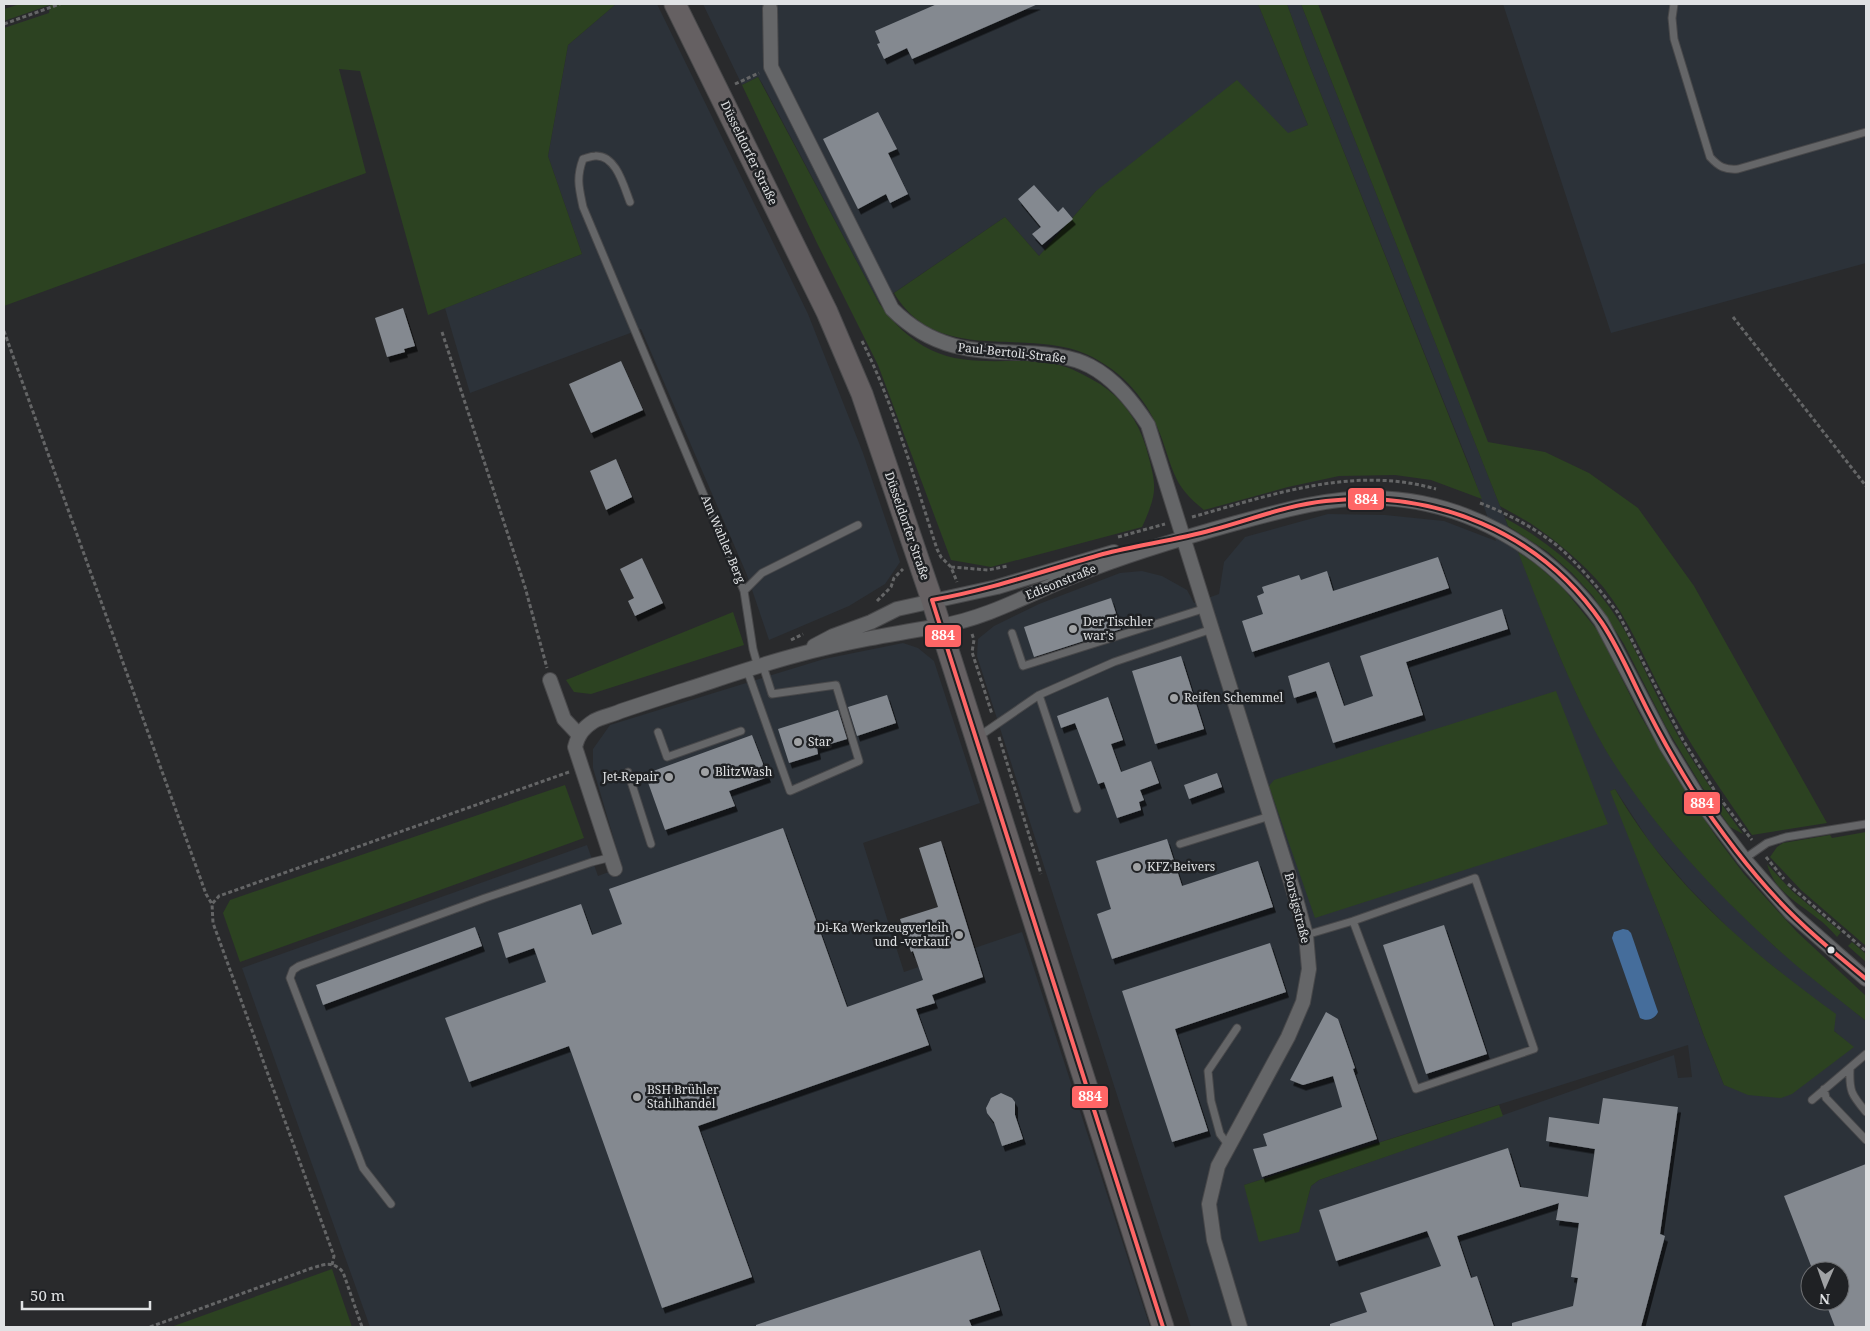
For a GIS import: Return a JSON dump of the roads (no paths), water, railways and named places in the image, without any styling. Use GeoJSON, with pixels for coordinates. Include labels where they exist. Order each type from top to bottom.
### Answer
{"type":"FeatureCollection","features":[{"type":"Feature","properties":{"kind":"main road","name":"Düsseldorfer Straße"},"geometry":{"type":"LineString","coordinates":[[675,4],[827,312],[862,394],[932,600],[1163,1327]]}},
{"type":"Feature","properties":{"kind":"street","name":"Paul-Bertoli-Straße"},"geometry":{"type":"LineString","coordinates":[[770,8],[771,67],[892,309],[906,323],[924,335],[953,346],[985,351],[1066,357],[1089,365],[1107,377],[1136,407],[1148,425],[1184,538]]}},
{"type":"Feature","properties":{"kind":"street","name":"Edisonstraße"},"geometry":{"type":"LineString","coordinates":[[940,626],[968,621],[1113,560],[1184,538],[1317,502],[1372,498],[1432,505],[1456,512],[1502,532],[1535,553],[1563,577],[1590,606],[1611,638],[1658,729],[1701,802],[1744,859],[1791,913],[1866,980]]}},
{"type":"Feature","properties":{"kind":"street","name":"Edisonstraße"},"geometry":{"type":"LineString","coordinates":[[932,600],[961,596],[1107,554],[1184,538]]}},
{"type":"Feature","properties":{"kind":"street","name":"Borsigstraße"},"geometry":{"type":"LineString","coordinates":[[1184,538],[1294,892],[1306,935],[1309,969],[1303,1002],[1288,1037],[1218,1166],[1209,1204],[1214,1240],[1240,1327]]}},
{"type":"Feature","properties":{"kind":"street"},"geometry":{"type":"LineString","coordinates":[[798,654],[833,636],[871,622],[897,609],[932,600]]}},
{"type":"Feature","properties":{"kind":"street"},"geometry":{"type":"LineString","coordinates":[[614,863],[574,747],[578,735],[596,720],[798,654],[940,626]]}},
{"type":"Feature","properties":{"kind":"street"},"geometry":{"type":"LineString","coordinates":[[550,680],[564,719],[578,735]]}},
{"type":"Feature","properties":{"kind":"lane"},"geometry":{"type":"LineString","coordinates":[[1674,4],[1672,18],[1674,39],[1710,158],[1716,164],[1726,170],[1738,169],[1866,132]]}},
{"type":"Feature","properties":{"kind":"lane","name":"Am Wahler Berg"},"geometry":{"type":"LineString","coordinates":[[630,202],[610,160],[595,156],[583,159],[578,171],[578,185],[583,207],[744,591],[753,649],[761,666]]}},
{"type":"Feature","properties":{"kind":"lane"},"geometry":{"type":"LineString","coordinates":[[744,591],[762,573],[781,562],[858,526]]}},
{"type":"Feature","properties":{"kind":"lane"},"geometry":{"type":"LineString","coordinates":[[1012,633],[1023,666],[1206,608]]}},
{"type":"Feature","properties":{"kind":"lane"},"geometry":{"type":"LineString","coordinates":[[976,738],[1039,695],[1114,662],[1212,629]]}},
{"type":"Feature","properties":{"kind":"lane"},"geometry":{"type":"LineString","coordinates":[[761,666],[772,694],[836,685],[859,761],[790,791],[761,666]]}},
{"type":"Feature","properties":{"kind":"lane"},"geometry":{"type":"LineString","coordinates":[[1039,695],[1077,809]]}},
{"type":"Feature","properties":{"kind":"lane"},"geometry":{"type":"LineString","coordinates":[[658,732],[667,757],[741,731]]}},
{"type":"Feature","properties":{"kind":"lane"},"geometry":{"type":"LineString","coordinates":[[628,772],[651,844]]}},
{"type":"Feature","properties":{"kind":"lane"},"geometry":{"type":"LineString","coordinates":[[1180,844],[1270,816]]}},
{"type":"Feature","properties":{"kind":"lane"},"geometry":{"type":"LineString","coordinates":[[1744,859],[1767,843],[1786,837],[1866,824]]}},
{"type":"Feature","properties":{"kind":"lane"},"geometry":{"type":"LineString","coordinates":[[391,1204],[364,1168],[290,978],[293,970],[486,898],[592,862],[614,863]]}},
{"type":"Feature","properties":{"kind":"lane"},"geometry":{"type":"LineString","coordinates":[[1306,935],[1475,878],[1534,1049],[1416,1089],[1353,920]]}},
{"type":"Feature","properties":{"kind":"lane"},"geometry":{"type":"LineString","coordinates":[[1230,1146],[1220,1134],[1212,1101],[1208,1070],[1238,1028]]}},
{"type":"Feature","properties":{"kind":"lane"},"geometry":{"type":"LineString","coordinates":[[1812,1100],[1866,1054]]}},
{"type":"Feature","properties":{"kind":"lane"},"geometry":{"type":"LineString","coordinates":[[1850,1069],[1849,1087],[1853,1098],[1866,1112]]}},
{"type":"Feature","properties":{"kind":"lane"},"geometry":{"type":"LineString","coordinates":[[1824,1089],[1826,1098],[1866,1140]]}},
{"type":"Feature","properties":{"kind":"water"},"geometry":{"type":"Polygon","coordinates":[[[1623,929],[1631,933],[1658,1012],[1650,1019],[1640,1018],[1612,938],[1614,932],[1623,929]]]}},
{"type":"Feature","properties":{"kind":"place","name":"Der Tischler war's"},"geometry":{"type":"Point","coordinates":[1073,629]}},
{"type":"Feature","properties":{"kind":"place","name":"Reifen Schemmel"},"geometry":{"type":"Point","coordinates":[1174,698]}},
{"type":"Feature","properties":{"kind":"place","name":"Star"},"geometry":{"type":"Point","coordinates":[798,742]}},
{"type":"Feature","properties":{"kind":"place","name":"BlitzWash"},"geometry":{"type":"Point","coordinates":[705,772]}},
{"type":"Feature","properties":{"kind":"place","name":"Jet-Repair"},"geometry":{"type":"Point","coordinates":[669,777]}},
{"type":"Feature","properties":{"kind":"place","name":"KFZ Beivers"},"geometry":{"type":"Point","coordinates":[1137,867]}},
{"type":"Feature","properties":{"kind":"place","name":"Di-Ka Werkzeugverleih und -verkauf"},"geometry":{"type":"Point","coordinates":[959,935]}},
{"type":"Feature","properties":{"kind":"place","name":"BSH Brühler Stahlhandel"},"geometry":{"type":"Point","coordinates":[637,1097]}}]}
